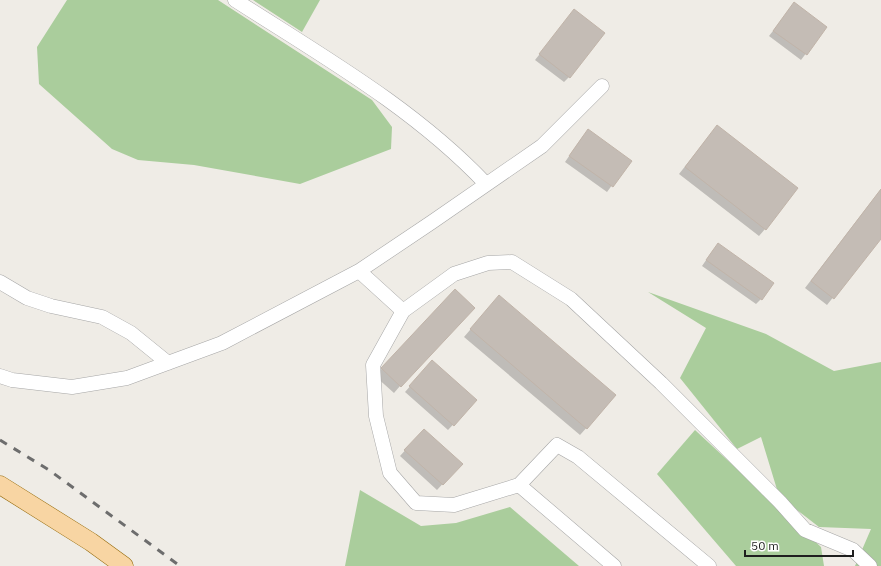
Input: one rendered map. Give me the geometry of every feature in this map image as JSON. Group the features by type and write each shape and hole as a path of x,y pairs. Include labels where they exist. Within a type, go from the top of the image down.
{"main road":[{"path":"0,485 91,542 124,566"}],"street":[{"path":"235,0 394,103 462,159 486,184"},
{"path":"0,376 12,380 72,386 127,378 222,343 359,271 542,146 602,86"},
{"path":"709,566 578,457 557,445 519,485 454,506 416,503 390,473 376,416 373,365 403,311 454,274 488,263 512,262 571,299 672,394 780,502 805,530 853,550 870,566"},
{"path":"359,271 403,311"},
{"path":"0,282 27,298 51,306 102,317 131,334 168,363"},
{"path":"519,485 614,566"}],"green space":[{"path":"67,0 218,0 372,100 392,127 391,149 300,184 194,165 138,160 112,149 39,84 37,47"},
{"path":"253,0 320,0 302,32"},
{"path":"648,292 766,334 834,371 881,362 881,566 855,566 871,529 819,527 779,496 761,437 737,449 680,378 706,328"},
{"path":"695,430 821,547 824,566 736,566 657,474"},
{"path":"360,490 421,526 456,523 510,507 579,566 345,566"}],"building":[{"path":"794,2 827,27 807,55 773,31"},
{"path":"574,9 605,33 570,78 539,54"},
{"path":"717,125 798,188 766,230 685,167"},
{"path":"588,129 632,161 613,187 569,156"},
{"path":"881,189 881,239 834,299 811,281"},
{"path":"718,243 774,283 762,300 706,260"},
{"path":"455,289 475,308 401,387 381,368"},
{"path":"499,295 616,395 587,429 470,329"},
{"path":"432,360 477,400 454,426 409,386"},
{"path":"424,429 463,464 443,485 404,450"}],"railway":[{"path":"0,440 49,470 180,566"}]}
